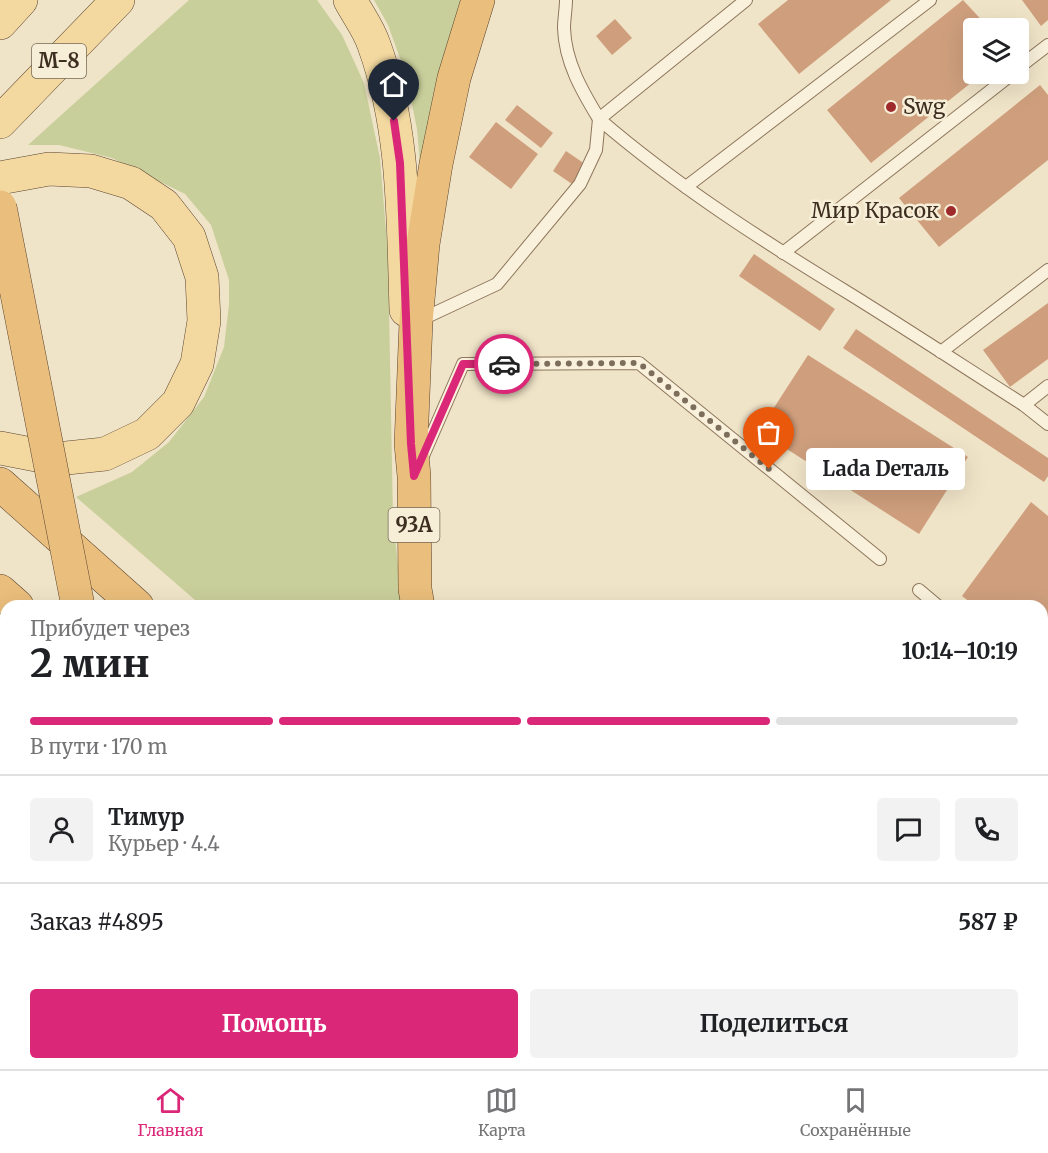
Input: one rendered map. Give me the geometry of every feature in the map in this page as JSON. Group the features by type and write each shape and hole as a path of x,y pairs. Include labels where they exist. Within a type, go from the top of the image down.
{"highway":[{"name":"93A","path":"417,600 411,444 411,315 436,164 454,78 478,0"},
{"path":"0,207 77,600"},
{"path":"0,484 130,600"}],"main road":[{"path":"0,23 21,0"},
{"name":"М-8","path":"0,122 118,0"},
{"path":"350,0 374,43 391,101 400,163 411,315"},
{"path":"0,179 49,169 91,171 131,183 164,205 189,237 202,278 204,321 197,364 178,403 147,434 105,454 57,459 0,448"}],"lane":[{"path":"566,0 564,27 570,59 585,95 599,119 686,187 783,253 941,352 1023,405 1048,424"},
{"path":"411,315 497,284 580,184 596,150 599,119 746,0"},
{"path":"686,187 930,0"},
{"path":"1029,60 1048,45"},
{"path":"783,253 999,84"},
{"path":"941,352 1048,270"},
{"path":"414,476 463,364 639,363 880,560"},
{"path":"1023,405 1048,386"},
{"path":"919,590 931,600"}],"green space":[{"path":"189,0 317,0 342,35 364,83 380,158 388,255 393,517 401,600 195,600 76,497 132,472 169,442 204,397 224,347 229,280 211,225 185,194 112,158 59,145 28,145"},
{"path":"374,0 472,0 420,165 417,129 406,75 388,25"}],"building":[{"path":"788,0 891,0 799,74 758,24"},
{"path":"963,0 980,18 963,18 963,84 970,84 871,163 827,110"},
{"path":"1022,0 1048,0 1048,20 1041,26"},
{"path":"615,19 632,38 612,55 596,36"},
{"path":"1040,85 1048,95 1048,160 939,247 899,198"},
{"path":"517,105 553,133 541,148 505,120"},
{"path":"496,122 538,154 511,189 469,157"},
{"path":"566,151 585,164 572,184 553,171"},
{"path":"754,254 835,309 820,331 739,276"},
{"path":"1048,303 1048,359 1010,387 983,350"},
{"path":"856,329 1048,458 1048,476 1044,482 843,348"},
{"path":"808,355 968,457 919,534 759,431"},
{"path":"1031,502 1048,516 1048,600 967,600 962,596"}],"way so far":[{"path":"504,364 639,363 769,469"}],"place":[{"name":"Swg","path":"891,107"},
{"name":"Мир Красок","path":"951,211"},
{"name":"Lada Dеталь","path":"769,469"}],"route":[{"path":"394,121 400,163 414,476 463,364 504,364"}]}
